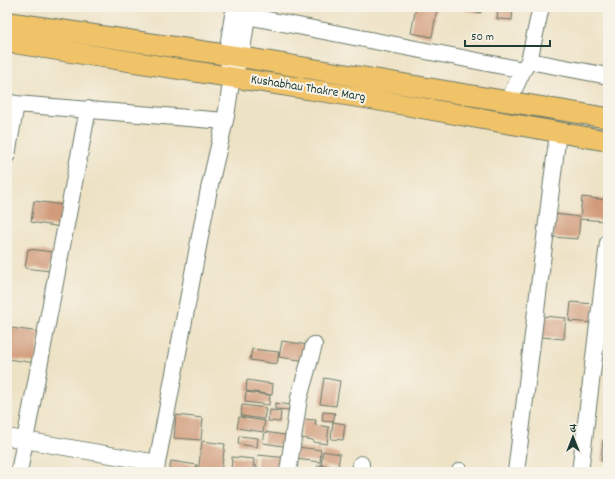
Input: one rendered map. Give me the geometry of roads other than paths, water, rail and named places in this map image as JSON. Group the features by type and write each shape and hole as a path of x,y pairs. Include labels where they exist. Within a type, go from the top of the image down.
{"main road":[{"name":"Kushabhau Thakre Marg","path":"7,22 234,55 608,118"},
{"name":"Kushabhau Thakre Marg","path":"7,42 371,99 608,141"}],"street":[{"path":"508,102 526,66 541,7"},
{"path":"7,437 156,468 209,189 225,121 234,55 233,15 243,10 526,66 608,76"},
{"path":"7,155 12,103 225,121"},
{"path":"19,472 88,109"},
{"path":"516,472 558,133"},
{"path":"580,472 608,243"},
{"path":"288,472 299,398 314,345"}]}
